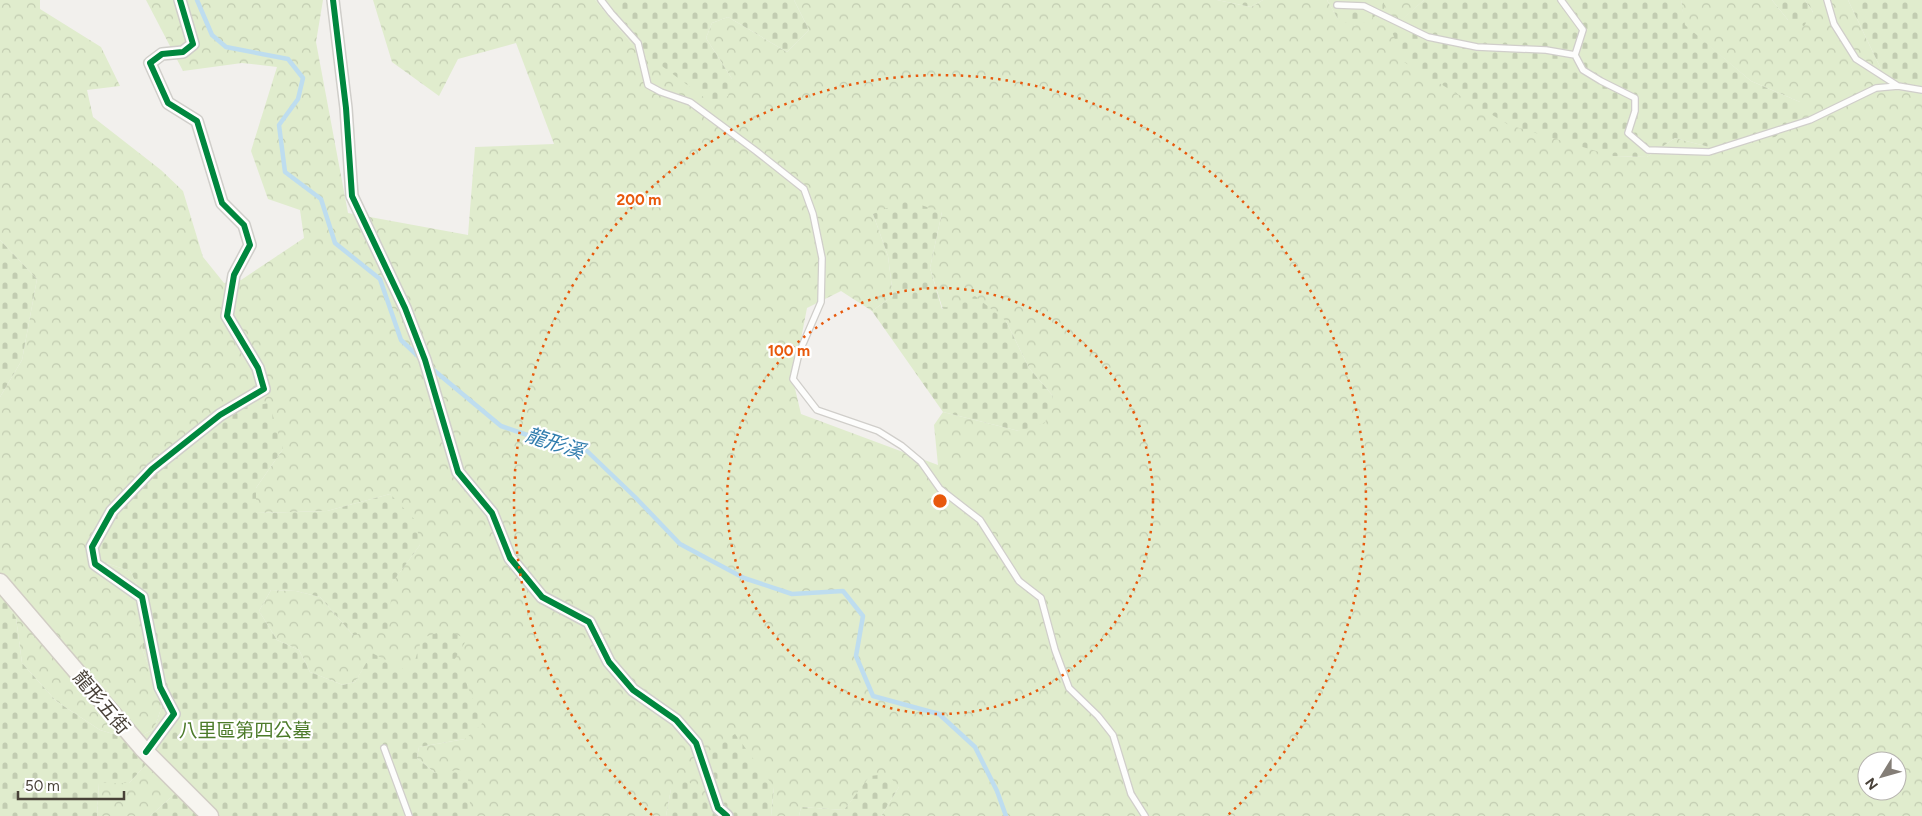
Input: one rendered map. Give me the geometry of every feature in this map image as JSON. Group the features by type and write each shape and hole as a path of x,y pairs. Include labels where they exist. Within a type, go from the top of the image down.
{"street":[{"path":"146,752 174,714 160,687 142,598 95,564 92,548 112,511 152,469 220,415 264,389 258,368 227,316 234,274 250,245 244,225 222,203 197,121 168,103 150,63 162,54 183,52 193,44 180,0"},
{"path":"333,0 346,108 352,196 405,308 425,360 458,472 492,513 510,558 542,597 589,622 609,662 633,690 676,720 696,743 718,808 728,816"},
{"name":"龍形五街","path":"0,582 146,752 210,816"}],"lane":[{"path":"601,0 610,14 638,43 648,85 661,92 690,102 804,189 813,214 822,258 821,302 799,353 793,379 817,410 878,431 902,446 921,462 940,489 980,520 1019,581 1041,598 1055,650 1069,688 1098,716 1112,735 1131,794 1146,816"},
{"path":"1561,0 1583,30 1575,55 1583,70 1600,81 1635,98 1635,111 1628,133 1648,150 1709,152 1810,120 1876,88 1898,86 1922,90"},
{"path":"1827,0 1834,24 1856,59 1898,86"},
{"path":"1337,5 1364,6 1428,37 1477,47 1546,50 1575,55"},
{"path":"384,748 409,816"}],"green space":[{"path":"0,0 40,0 40,9 101,47 120,86 87,90 93,117 161,170 183,191 203,257 224,283 241,280 304,238 300,210 268,199 251,151 277,67 242,63 183,71 146,0 323,0 316,42 348,213 468,235 475,147 554,144 516,43 458,59 439,96 392,62 373,0 595,0 631,43 732,79 706,38 712,23 728,17 787,52 809,30 794,0 1217,0 1251,7 1263,0 1327,0 1338,19 1384,9 1384,0 1424,0 1392,29 1613,156 1647,157 1675,138 1709,147 1800,102 1751,81 1684,25 1681,0 1772,0 1788,20 1813,12 1805,0 1848,0 1891,90 1922,91 1922,816 881,816 899,787 870,777 844,810 801,807 799,816 771,816 774,787 721,806 715,812 671,789 666,816 471,816 435,773 417,758 419,747 465,739 449,667 466,639 411,674 372,654 355,682 343,685 310,672 299,650 277,640 259,611 271,590 296,591 320,597 353,635 420,545 390,494 327,511 256,513 256,488 283,449 97,560 130,571 142,594 142,648 162,706 154,729 133,740 100,730 56,701 22,663 16,618 0,592 0,397 22,360 37,279 0,240","holes":["942,212 930,268 943,310 1006,321 1029,368 1053,396 1019,431 943,412 934,425 938,465 801,414 793,380 807,308 841,291 872,311 893,296 888,256 873,214"]},
{"path":"595,0 794,0 809,30 787,52 728,17 712,23 706,38 732,79 728,96 713,104 631,43"},
{"path":"1217,0 1263,0 1251,7"},
{"path":"1327,0 1384,0 1384,9 1370,20 1354,26 1338,19"},
{"path":"1424,0 1681,0 1685,25 1751,81 1800,102 1800,119 1775,137 1709,147 1675,138 1647,157 1613,156 1509,125 1404,62 1391,29"},
{"path":"1772,0 1805,0 1813,12 1804,26 1788,20"},
{"path":"1848,0 1922,0 1922,91 1891,90"},
{"path":"906,200 942,212 930,268 942,309 975,296 1006,321 1029,368 1053,396 1045,423 1019,431 943,412 872,311 893,296 888,256 873,214"},
{"path":"0,240 37,279 22,360 0,397"},
{"name":"八里區第四公墓","path":"269,403 283,449 256,488 256,513 327,511 390,494 416,521 420,545 392,583 389,629 353,635 320,597 296,591 271,590 259,611 277,640 299,650 310,672 343,685 355,682 372,653 411,673 422,638 446,630 467,639 450,667 461,669 482,724 465,739 419,747 417,758 435,773 460,770 468,779 471,816 150,816 176,793 148,762 129,783 99,783 97,816 0,816 0,592 16,618 22,663 56,701 100,730 133,740 154,729 162,706 142,648 142,594 130,571 97,560 95,537 125,497 232,410"},
{"path":"735,734 774,787 771,816 666,816 671,789 686,778 714,812 720,806 708,752"},
{"path":"148,762 176,793 150,816 97,816 99,783 129,783"},
{"path":"887,774 899,787 881,816 799,816 801,807 844,810 870,776"}],"waterway":[{"name":"龍形溪","path":"197,0 212,35 226,47 288,59 303,78 298,99 279,125 285,172 321,199 335,243 380,279 401,340 421,359"},
{"name":"龍形溪","path":"430,367 501,426 548,442 587,451 680,544 744,578 792,594 843,591 863,616 856,656 873,696 939,714 975,747 997,791 1006,816"}],"cycle path":[{"path":"146,752 174,714 160,687 142,597 95,564 92,547 112,511 152,469 220,415 264,389 258,368 227,316 234,275 250,245 244,225 222,203 197,121 168,103 150,63 162,54 183,52 193,44 180,0"},
{"path":"333,0 346,108 352,196 405,308 425,360 458,472 492,513 510,558 542,597 589,622 609,662 633,690 676,720 696,743 718,808 727,816"}]}
